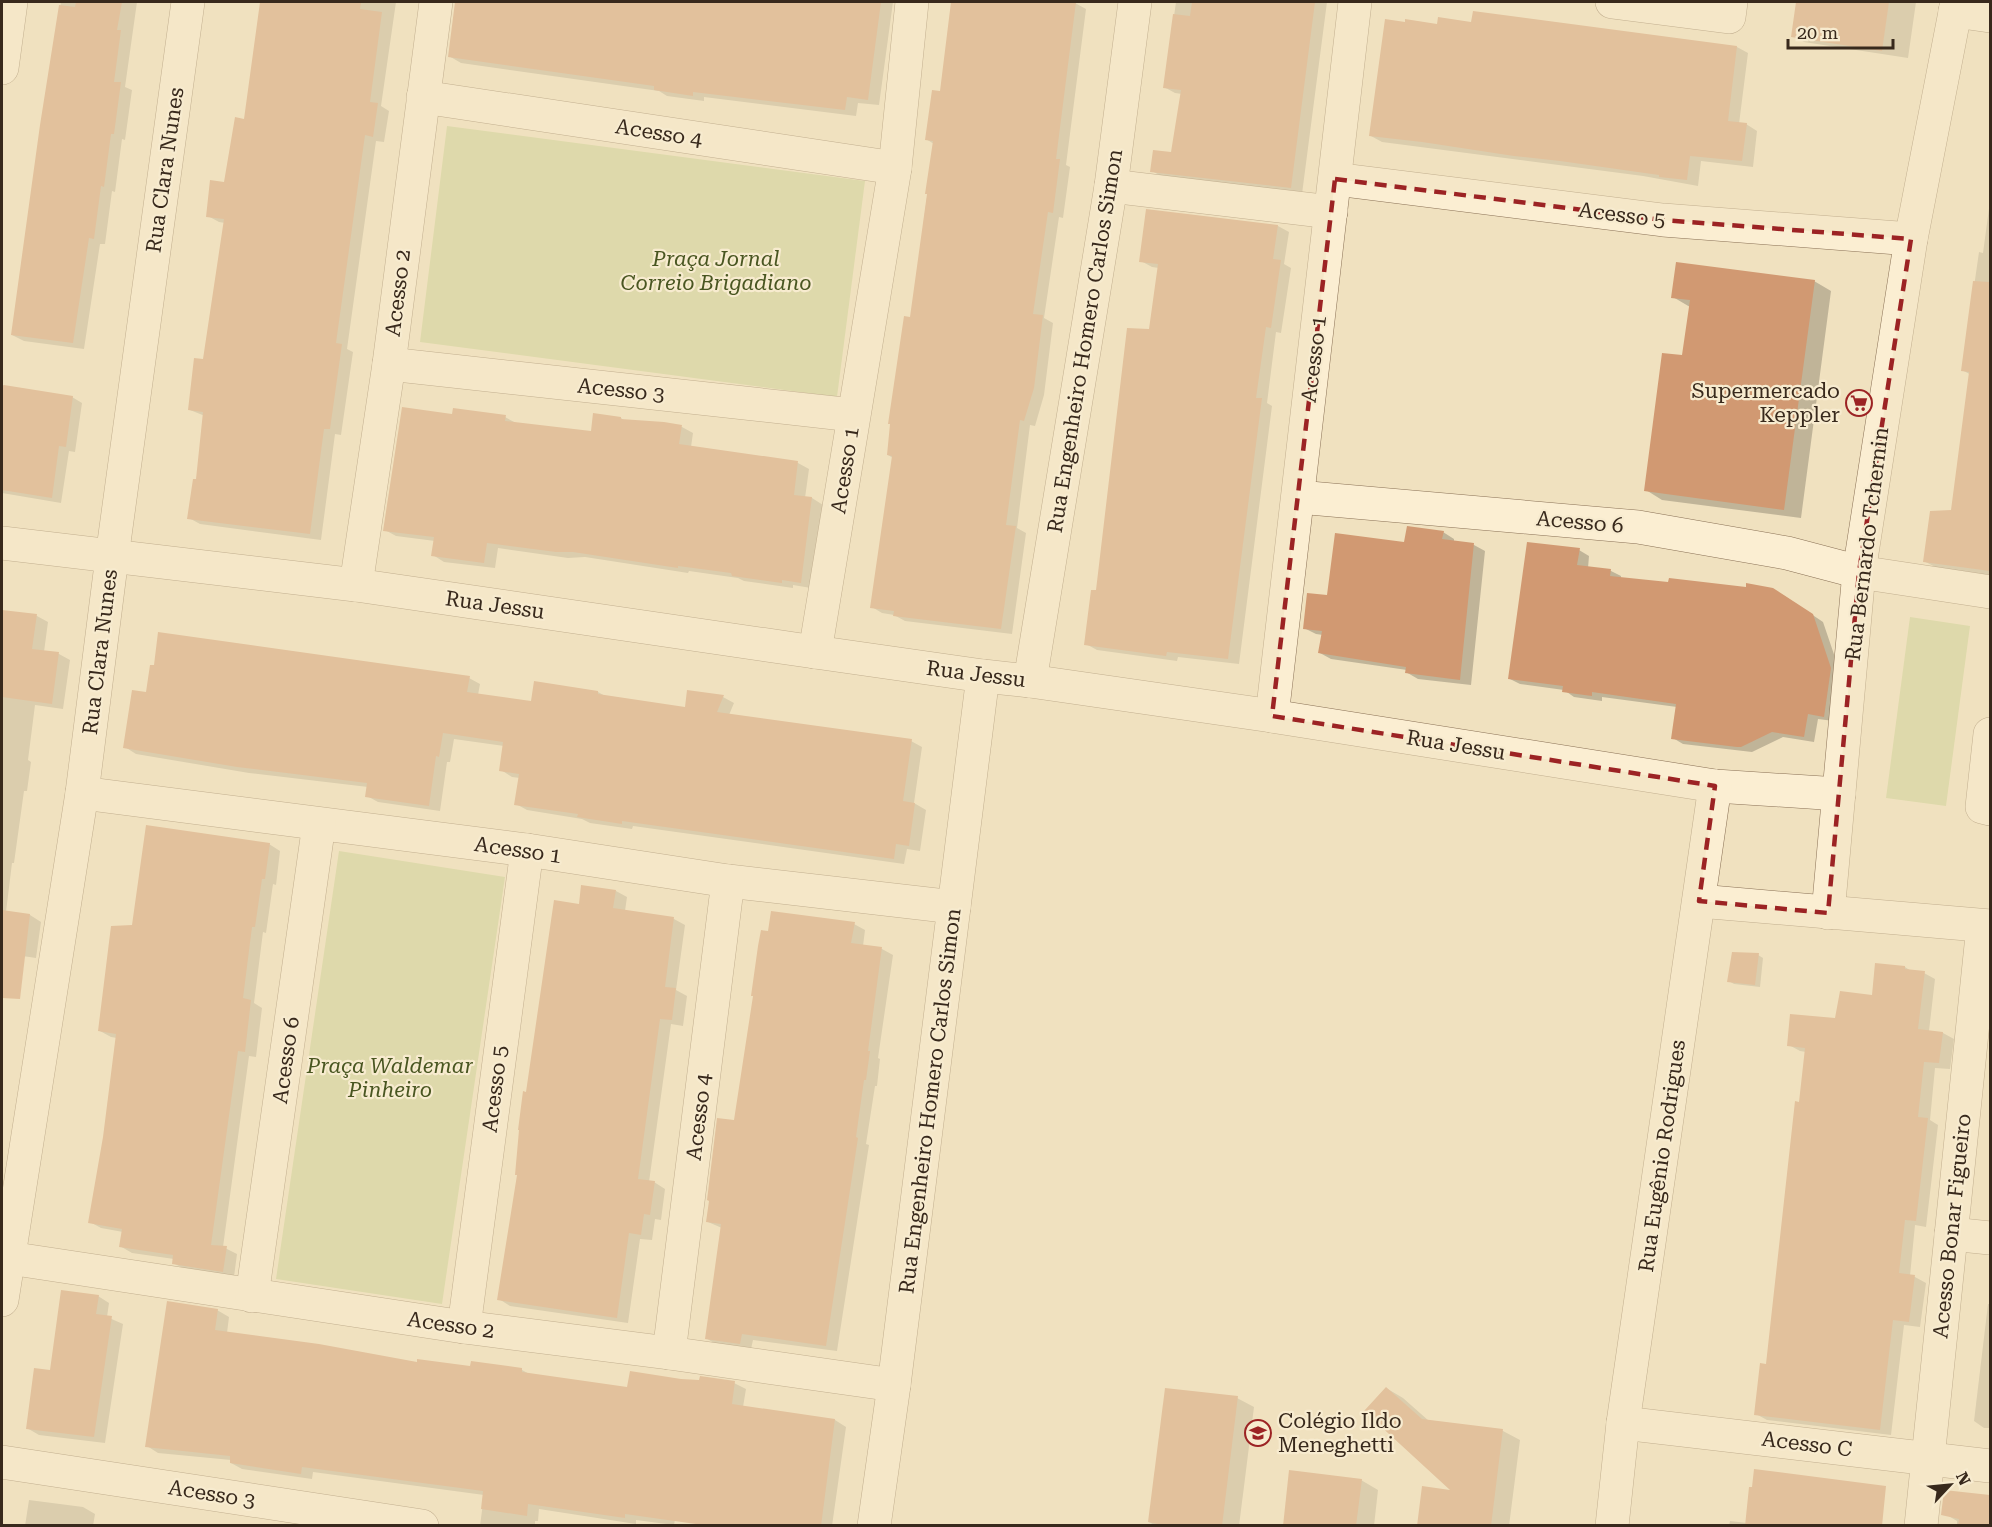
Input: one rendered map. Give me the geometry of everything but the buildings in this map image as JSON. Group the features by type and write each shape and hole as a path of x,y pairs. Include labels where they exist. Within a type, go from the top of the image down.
{"street":[{"path":"2,68 12,2"},
{"name":"Rua Clara Nunes","path":"2,1300 82,793 188,2"},
{"name":"Acesso 2","path":"356,585 389,364 436,2"},
{"name":"Acesso 1","path":"815,652 895,168 912,2"},
{"name":"Rua Engenheiro Homero Carlos Simon","path":"1030,681 1111,186 1135,2"},
{"name":"Acesso 1","path":"1272,716 1355,2"},
{"path":"1611,2 1730,9"},
{"path":"1956,6 1990,16"},
{"name":"Rua Bernardo Tchernin","path":"1828,913 1859,572 1911,239 1956,6"},
{"name":"Acesso 4","path":"423,97 895,168"},
{"name":"Acesso 5","path":"1335,179 1663,220 1911,239"},
{"path":"1111,186 1331,212"},
{"name":"Acesso 3","path":"389,364 854,415"},
{"name":"Acesso 6","path":"1298,497 1638,527 1787,553 1859,572"},
{"name":"Rua Jessu","path":"2,543 356,585 1272,716 1715,786 1839,794"},
{"path":"1859,572 1990,592"},
{"name":"Rua Engenheiro Homero Carlos Simon","path":"874,1526 894,1385 983,676"},
{"path":"1990,734 1982,807 1990,809"},
{"name":"Rua Eugênio Rodrigues","path":"1612,1526 1623,1423 1715,786"},
{"name":"Acesso 1","path":"82,793 527,850 728,881 954,907"},
{"name":"Acesso 6","path":"252,1296 319,824"},
{"name":"Acesso 5","path":"464,1327 527,850"},
{"name":"Acesso 4","path":"669,1353 728,881"},
{"path":"1699,901 1987,926"},
{"name":"Acesso Bonar Figueiro","path":"1921,1526 1951,1234 1987,926"},
{"path":"1951,1234 1990,1238"},
{"name":"Acesso 2","path":"9,1258 464,1327 894,1385"},
{"name":"Acesso C","path":"1623,1423 1990,1466"},
{"name":"Acesso 3","path":"2,1462 422,1526"}],"highlighted area":[{"path":"1335,179 1663,220 1911,239 1859,572 1828,913 1699,901 1715,786 1272,716"}],"green space":[{"name":"Praça Jornal Correio Brigadiano","path":"447,126 865,181 837,397 420,342"},
{"path":"1910,617 1970,626 1946,806 1886,798"},
{"name":"Praça Waldemar Pinheiro","path":"339,851 505,877 442,1304 276,1279"}],"place":[{"name":"Supermercado Keppler","path":"1859,403"},
{"name":"Colégio Ildo Meneghetti","path":"1258,1433"}]}
